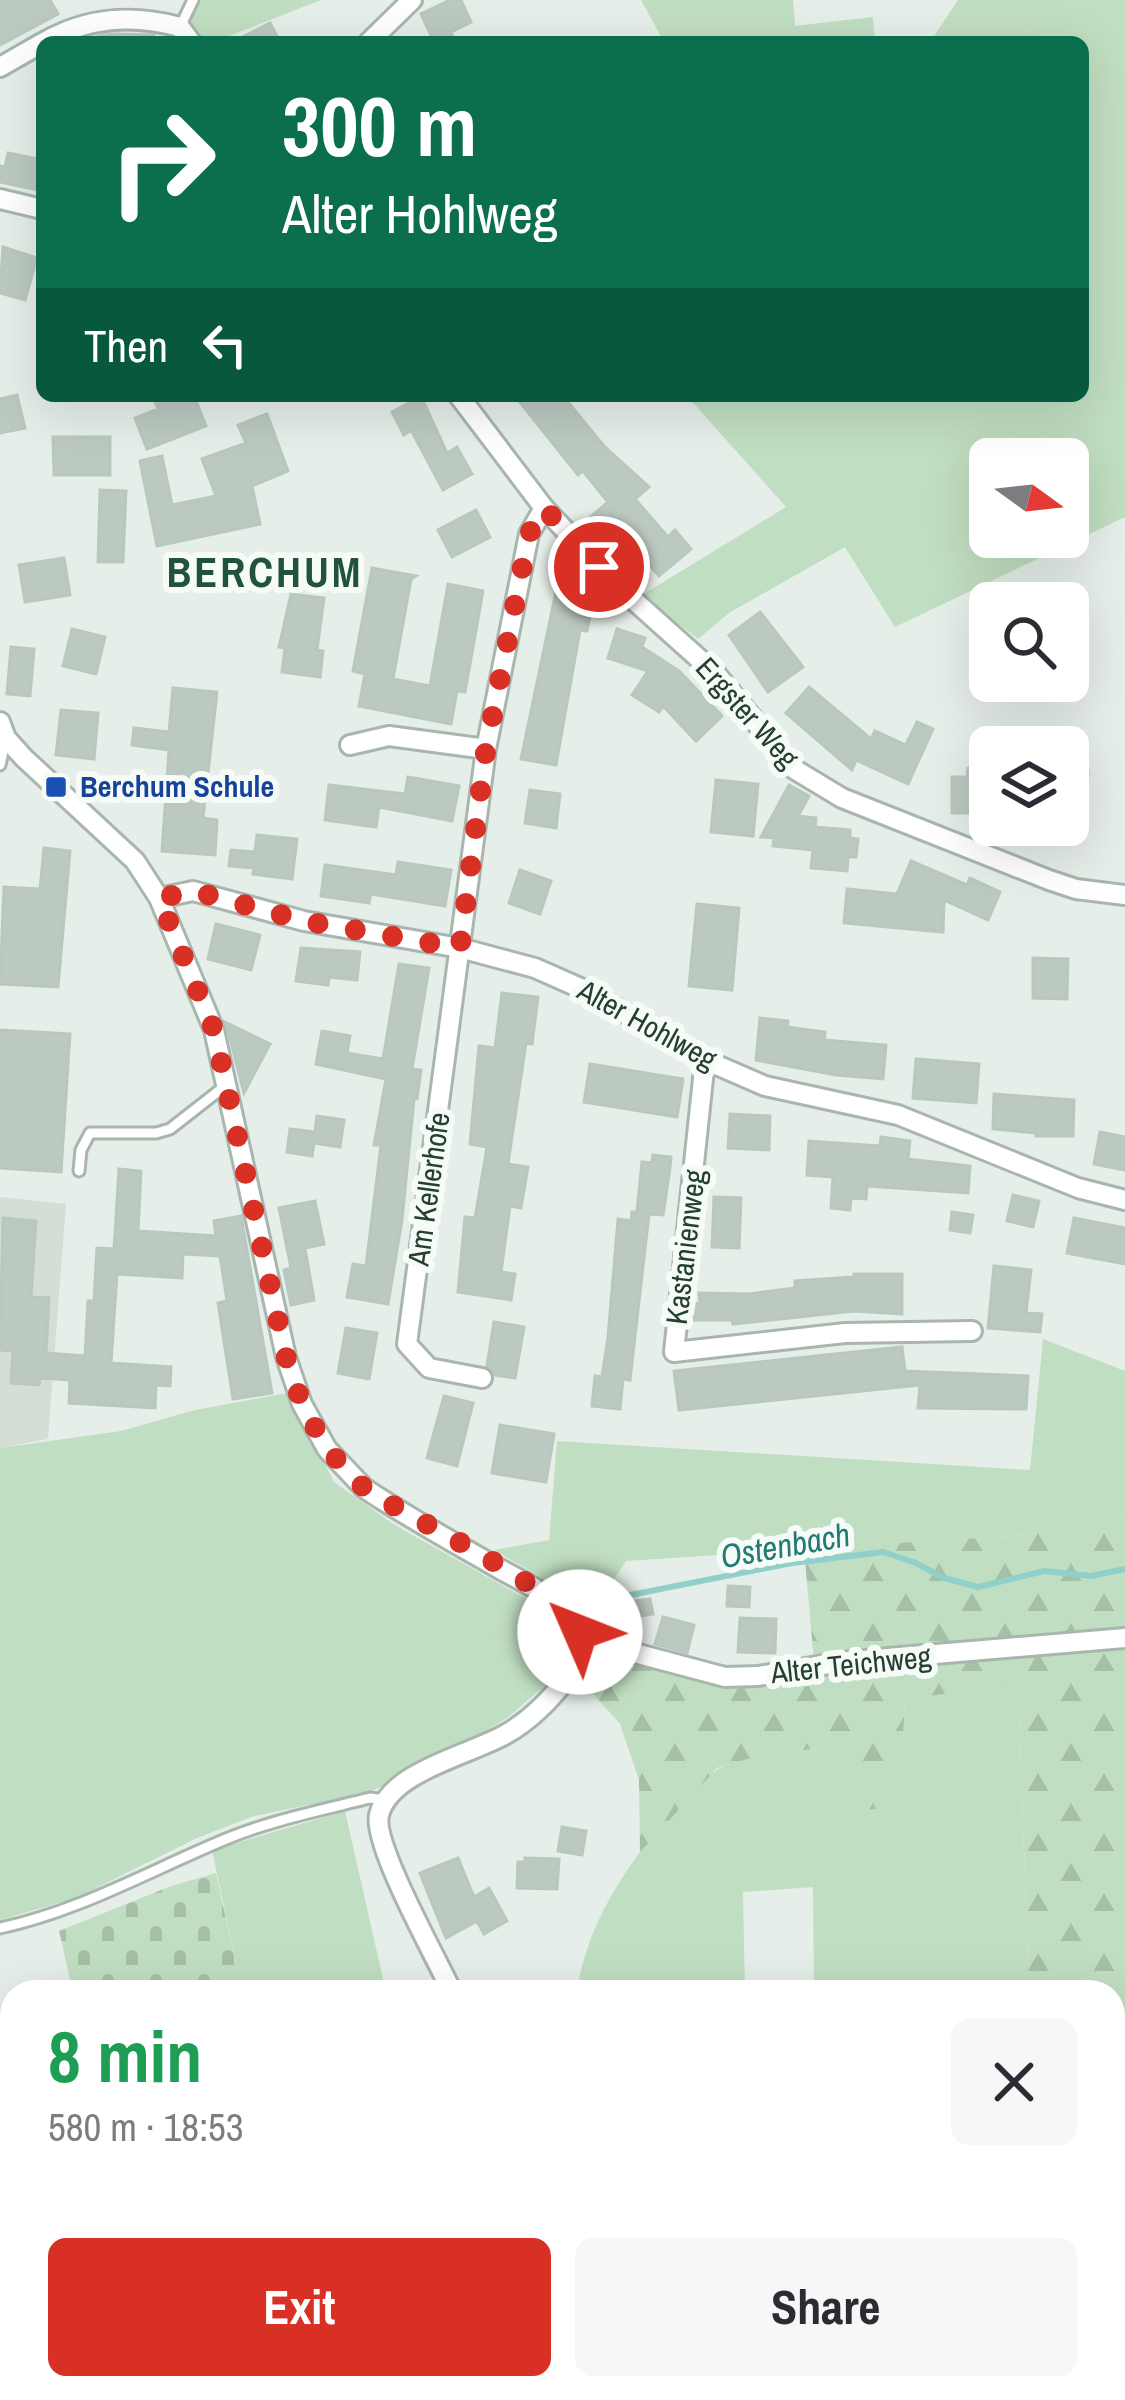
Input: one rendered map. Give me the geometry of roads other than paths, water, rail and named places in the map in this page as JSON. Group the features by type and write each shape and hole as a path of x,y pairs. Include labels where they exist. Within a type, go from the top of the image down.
{"street":[{"path":"375,36 412,0"},
{"path":"58,36 91,21 133,20 186,34"},
{"path":"0,67 36,47"},
{"path":"0,200 36,208"},
{"name":"Ergster Weg","path":"464,402 544,508 619,587 716,674 781,756 816,784 1049,880 1076,889 1125,895"},
{"path":"460,948 486,749 529,534 544,508"},
{"path":"2,734 144,871 202,992 286,1357 313,1427 364,1488 547,1596 574,1618 582,1639 579,1656 562,1684 511,1731 419,1773 384,1800 378,1823 383,1848 446,1980"},
{"path":"350,745 389,736 486,749"},
{"name":"Alter Hohlweg","path":"159,898 194,891 304,921 460,948 563,979 705,1060 765,1086 898,1115 1064,1183 1125,1200"},
{"name":"Am Kellerhofe","path":"460,948 407,1344 429,1368 482,1378"},
{"name":"Kastanienweg","path":"705,1060 674,1352 845,1333 972,1331"},
{"name":"Alter Teichweg","path":"582,1639 725,1677 841,1662 1125,1638"}],"lane":[{"path":"186,34 193,0"},
{"path":"0,764 2,734"},
{"path":"79,1171 81,1150 90,1132 170,1130 227,1085"},
{"path":"0,1928 49,1918 230,1837 370,1798 384,1800"}],"waterway":[{"name":"Ostenbach","path":"590,1603 792,1563 883,1552 978,1587 1044,1571 1091,1576 1125,1569"},
{"name":"Ostenbach","path":"545,1634 565,1619"}],"place":[{"name":"Berchum Schule","path":"56,787"}],"district":[{"name":"BERCHUM","path":"265,572"}]}
